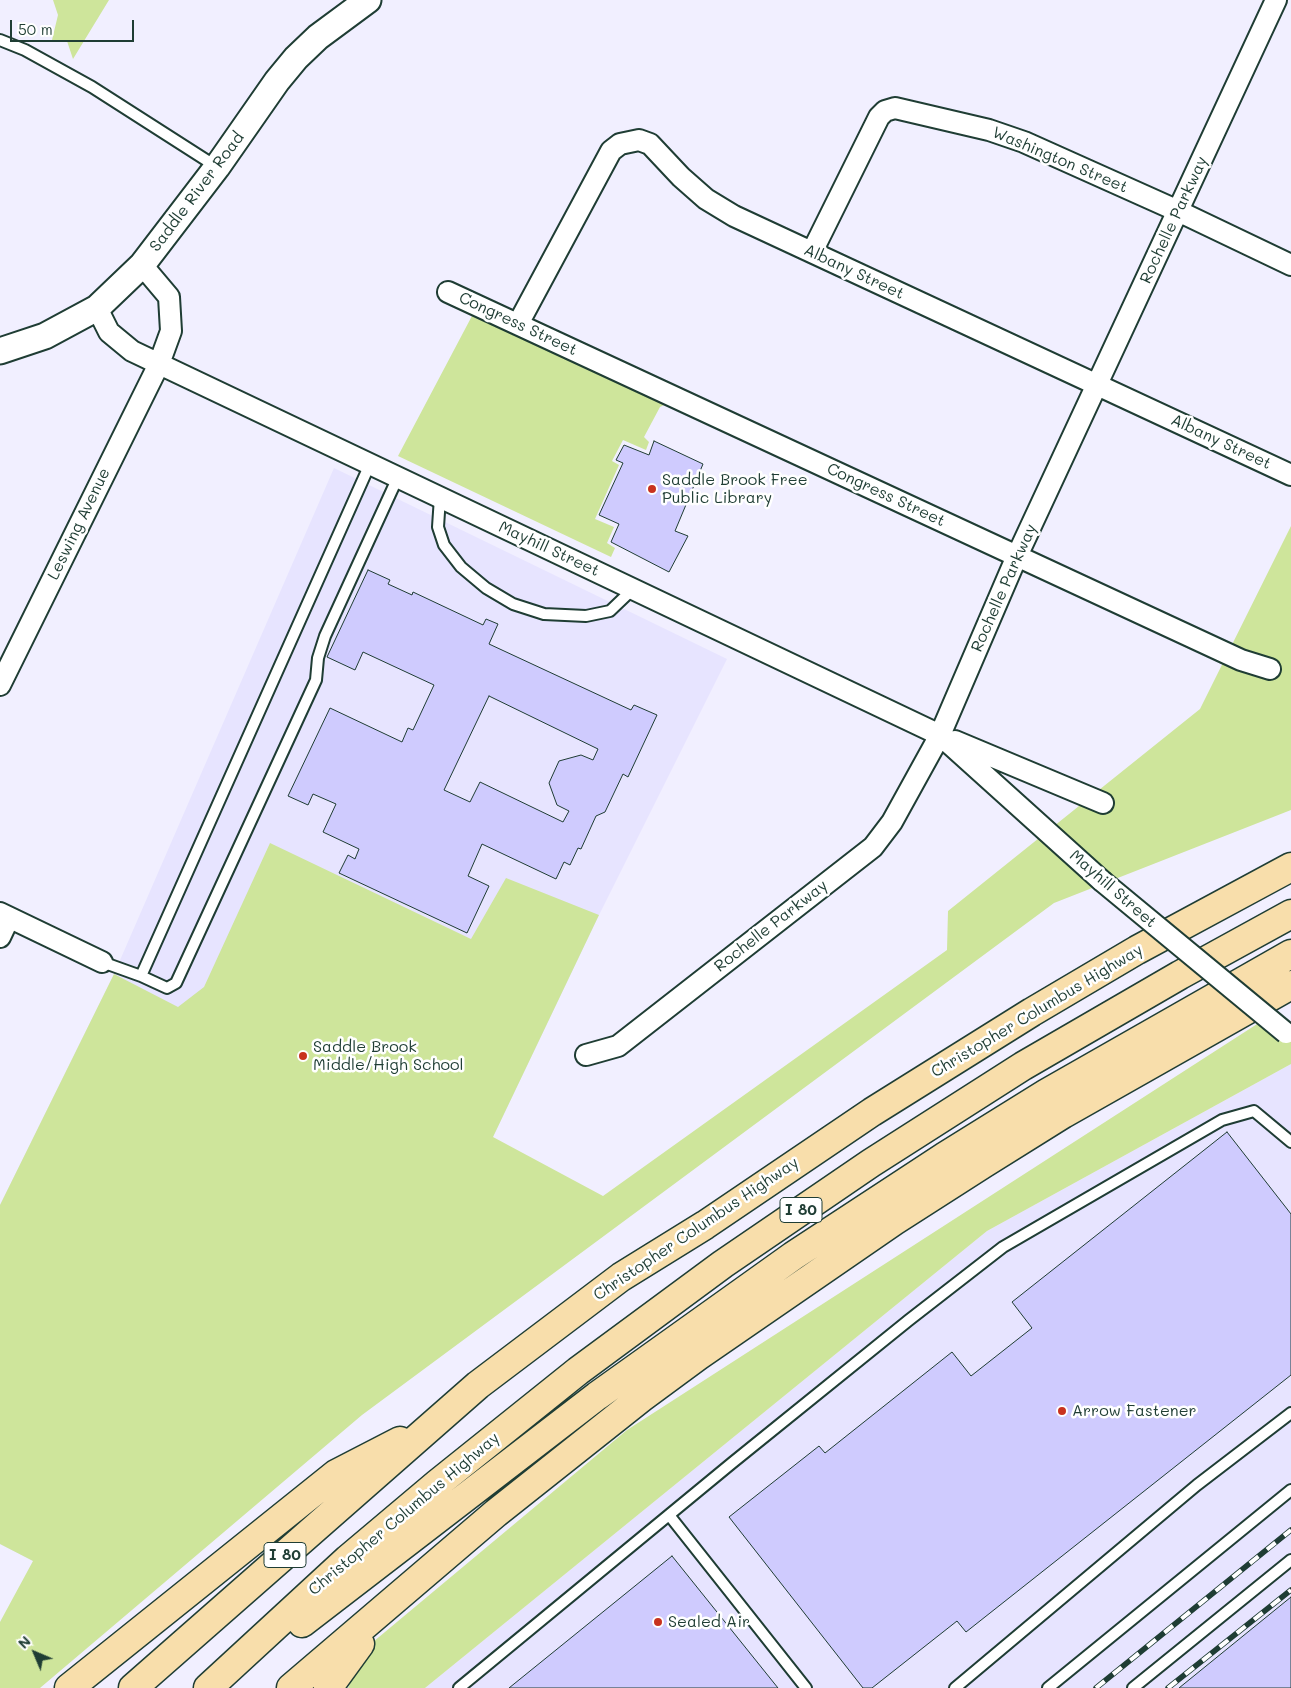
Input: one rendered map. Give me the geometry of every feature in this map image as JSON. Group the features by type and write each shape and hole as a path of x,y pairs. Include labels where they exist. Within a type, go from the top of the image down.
{"highway":[{"name":"Christopher Columbus Highway","path":"132,1688 478,1385 621,1277 704,1225 872,1112 1076,985 1291,866"},
{"name":"Christopher Columbus Highway","path":"208,1688 348,1559 460,1465 617,1341 723,1264 871,1163 1023,1066 1180,975 1291,914"},
{"name":"Christopher Columbus Highway","path":"217,1688 597,1396 793,1256 919,1173 1047,1093 1291,954"},
{"path":"291,1688 496,1513 641,1398 815,1275 894,1221 1063,1114 1222,1022 1291,985"},
{"path":"70,1688 336,1474 436,1422"},
{"path":"328,1688 346,1660 406,1590"}],"street":[{"name":"Saddle River Road","path":"0,351 45,336 96,308 142,265 217,167 276,82 296,58 318,37 368,0"},
{"name":"Rochelle Parkway","path":"586,1055 618,1046 873,847 892,822 940,735 1017,556 1276,0"},
{"name":"Washington Street","path":"812,252 879,117 885,111 896,108 989,130 1024,142 1178,211 1291,265"},
{"name":"Albany Street","path":"518,324 611,151 620,144 639,140 650,144 681,177 706,199 734,216 1291,475"},
{"path":"142,265 169,297 171,331 159,364"},
{"name":"Congress Street","path":"448,292 1241,660 1270,669"},
{"name":"Mayhill Street","path":"96,308 109,332 132,351 940,735 1103,803"},
{"name":"Leswing Avenue","path":"0,685 159,364"},
{"name":"Mayhill Street","path":"940,735 1102,881 1289,1035"},
{"path":"0,937 4,916 102,962"}],"lane":[{"path":"0,40 25,50 92,87 217,167"},
{"path":"140,976 370,464"},
{"path":"102,962 167,988 176,983 316,680 318,658 325,636 398,477"},
{"path":"440,497 438,527 444,545 461,567 486,588 514,604 544,614 586,616 610,611 633,589"},
{"path":"459,1688 908,1320 1003,1247 1222,1120 1254,1111 1291,1142"},
{"path":"955,1688 1197,1485 1291,1413"},
{"path":"1048,1688 1291,1490"},
{"path":"669,1515 806,1688"},
{"path":"1133,1688 1291,1560"}],"shaded area":[{"name":"Saddle Brook Middle/High School","path":"334,468 727,659 599,915 493,1137 33,1561 0,1544 0,1205 114,974"},
{"path":"1291,1064 1291,1688 425,1688 987,1231"}],"green space":[{"path":"53,0 109,0 73,59 67,41 52,40 58,15"},
{"path":"473,314 666,404 660,407 644,437 649,442 646,450 623,440 612,461 619,465 595,519 614,527 607,543 615,548 611,557 398,456"},
{"path":"1291,526 1291,810 1054,903 362,1415 40,1688 0,1688 0,1622 33,1561 0,1544 0,1205 114,974 178,1007 204,987 270,843 471,939 506,878 599,915 493,1137 603,1196 947,950 948,911 1200,709"},
{"path":"1268,1017 1291,1035 1291,1064 987,1231 425,1688 348,1688 367,1647 627,1430"}],"building":[{"name":"Saddle Brook Free Public Library","path":"654,441 703,464 675,531 688,536 669,572 611,542 619,524 599,515 623,463 616,460 624,445 649,455"},
{"path":"368,570 390,580 388,584 412,595 413,592 483,625 486,619 498,624 489,644 631,710 634,705 657,715 628,777 623,774 605,812 596,816 581,849 578,848 570,865 564,862 556,879 482,844 468,876 489,886 467,933 339,873 348,855 355,859 359,849 323,832 336,804 313,794 308,805 288,796 330,708 402,742 408,728 413,730 434,685 363,652 355,670 327,657","holes":["489,696 598,749 593,760 581,755 559,761 549,783 557,805 569,811 563,822 480,782 470,802 444,790"]},
{"name":"Arrow Fastener","path":"1227,1132 1291,1214 1291,1375 966,1632 957,1621 872,1688 863,1688 729,1517 819,1446 825,1453 952,1352 971,1376 1032,1328 1012,1302"},
{"name":"Sealed Air","path":"672,1556 778,1688 509,1688"},
{"path":"1291,1597 1291,1688 1179,1688"}],"railway":[{"path":"1096,1688 1291,1530"},
{"path":"1168,1688 1291,1590"}],"place":[{"name":"Saddle Brook Free Public Library","path":"652,489"},
{"name":"Saddle Brook Middle/High School","path":"303,1056"},
{"name":"Arrow Fastener","path":"1062,1411"},
{"name":"Sealed Air","path":"658,1622"}]}
